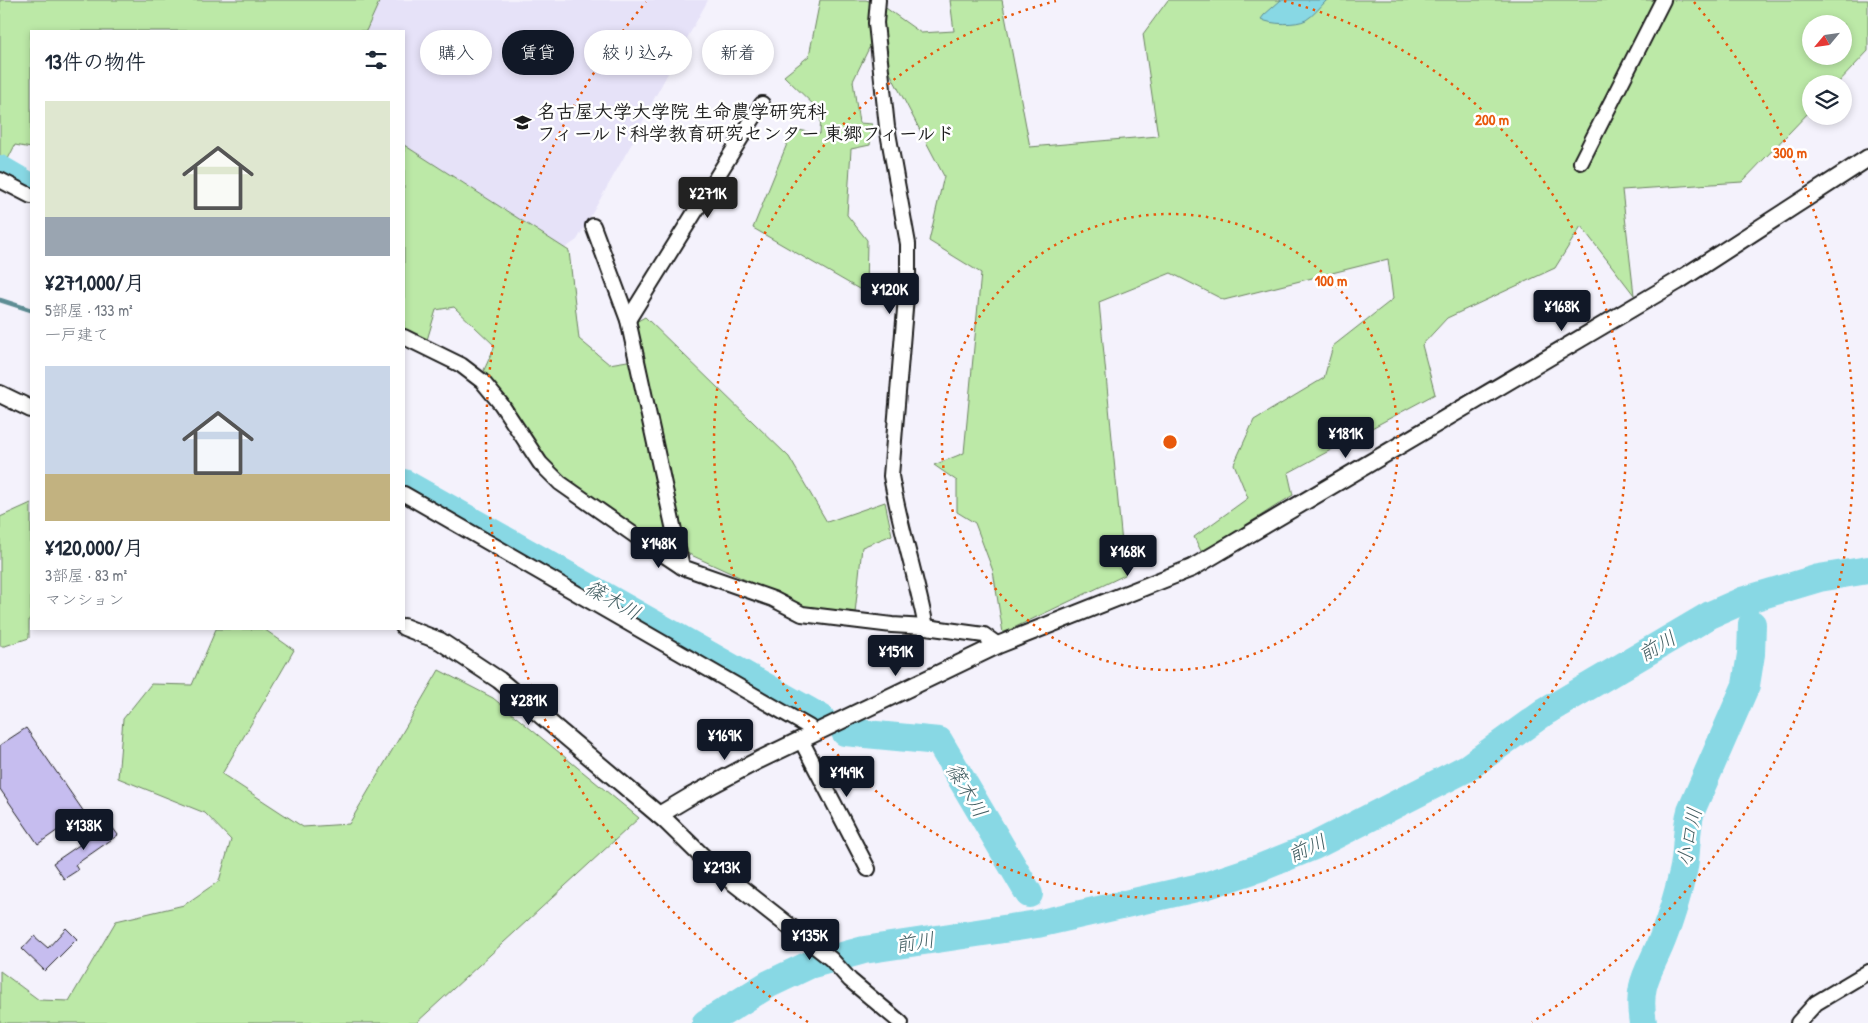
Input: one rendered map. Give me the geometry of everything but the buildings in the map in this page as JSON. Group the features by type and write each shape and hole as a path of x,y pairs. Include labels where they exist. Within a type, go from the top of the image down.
{"street":[{"path":"878,0 876,23 887,127 908,244 908,273 891,476 896,503 917,581 926,627"},
{"path":"1581,162 1663,0"},
{"path":"628,320 762,104"},
{"path":"659,816 691,796 809,736 998,645 1192,568 1678,280 1868,158"},
{"path":"0,180 30,195"},
{"path":"593,226 628,320 682,566"},
{"path":"405,337 462,365 482,381 501,404 540,463 560,483 624,529 682,566 773,599 802,614 984,635 998,645"},
{"path":"0,394 30,409"},
{"path":"405,495 809,727 809,736 868,869"},
{"path":"405,627 440,641 499,680 659,816 710,864 831,959 850,980 901,1023"},
{"path":"1798,1023 1816,1003 1868,972"}],"shaded area":[{"name":"名古屋大学大学院 生命農学研究科 フィールド科学教育研究センター 東郷フィールド","path":"297,0 708,0 692,30 584,30 584,75 667,75 636,136 577,240 543,263 405,215 405,30 317,30"}],"green space":[{"path":"0,0 380,0 366,30 30,30 30,148 15,145 5,165 0,163"},
{"path":"820,0 866,0 883,6 921,33 954,31 950,0 1002,0 1030,147 1158,136 1143,34 1168,0 1868,0 1868,51 1845,75 1802,75 1802,119 1742,182 1622,190 1634,295 1581,226 1555,268 1447,318 1422,345 1435,394 1288,473 1293,495 1202,553 1194,537 1248,498 1234,464 1254,420 1324,378 1333,346 1393,299 1388,259 1224,300 1171,273 1099,302 1125,575 1003,633 993,571 975,523 957,512 957,481 934,465 964,453 981,273 929,241 944,176 890,73 881,46 869,48 853,81 859,123 872,124 870,145 851,149 847,215 867,240 866,293 753,228 793,129 820,134 821,112 784,76 809,56"},
{"path":"405,146 569,251 579,339 609,364 640,359 632,324 645,317 789,457 827,522 885,502 892,535 862,547 855,613 805,607 645,534 555,470 484,370 495,346 454,307 436,310 427,340 405,329"},
{"path":"30,503 29,638 5,646 0,646 0,517"},
{"path":"216,630 265,630 294,650 222,774 303,827 349,824 439,670 493,698 639,818 416,1023 0,1023 0,971 39,1000 69,1001 116,921 184,905 219,881 231,840 205,813 118,778 123,719 151,684 192,685"}],"water":[{"path":"1281,0 1327,0 1312,16 1302,22 1277,23 1261,19"}],"waterway":[{"name":"篠木川","path":"0,169 30,186"},
{"path":"0,300 30,310"},
{"name":"篠木川","path":"405,484 821,718"},
{"name":"前川","path":"706,1023 769,984 809,965 864,950 1037,924 1205,886 1262,867 1314,846 1467,768 1545,712 1710,615 1742,601 1819,578 1868,570"},
{"name":"小口川","path":"1643,1023 1641,1008 1643,986 1667,927 1677,896 1685,864 1691,811 1746,685 1751,654 1752,624"},
{"name":"篠木川","path":"845,732 939,741 1029,894"}],"place":[{"name":"名古屋大学大学院 生命農学研究科 フィールド科学教育研究センター 東郷フィールド","path":"523,122"}]}
